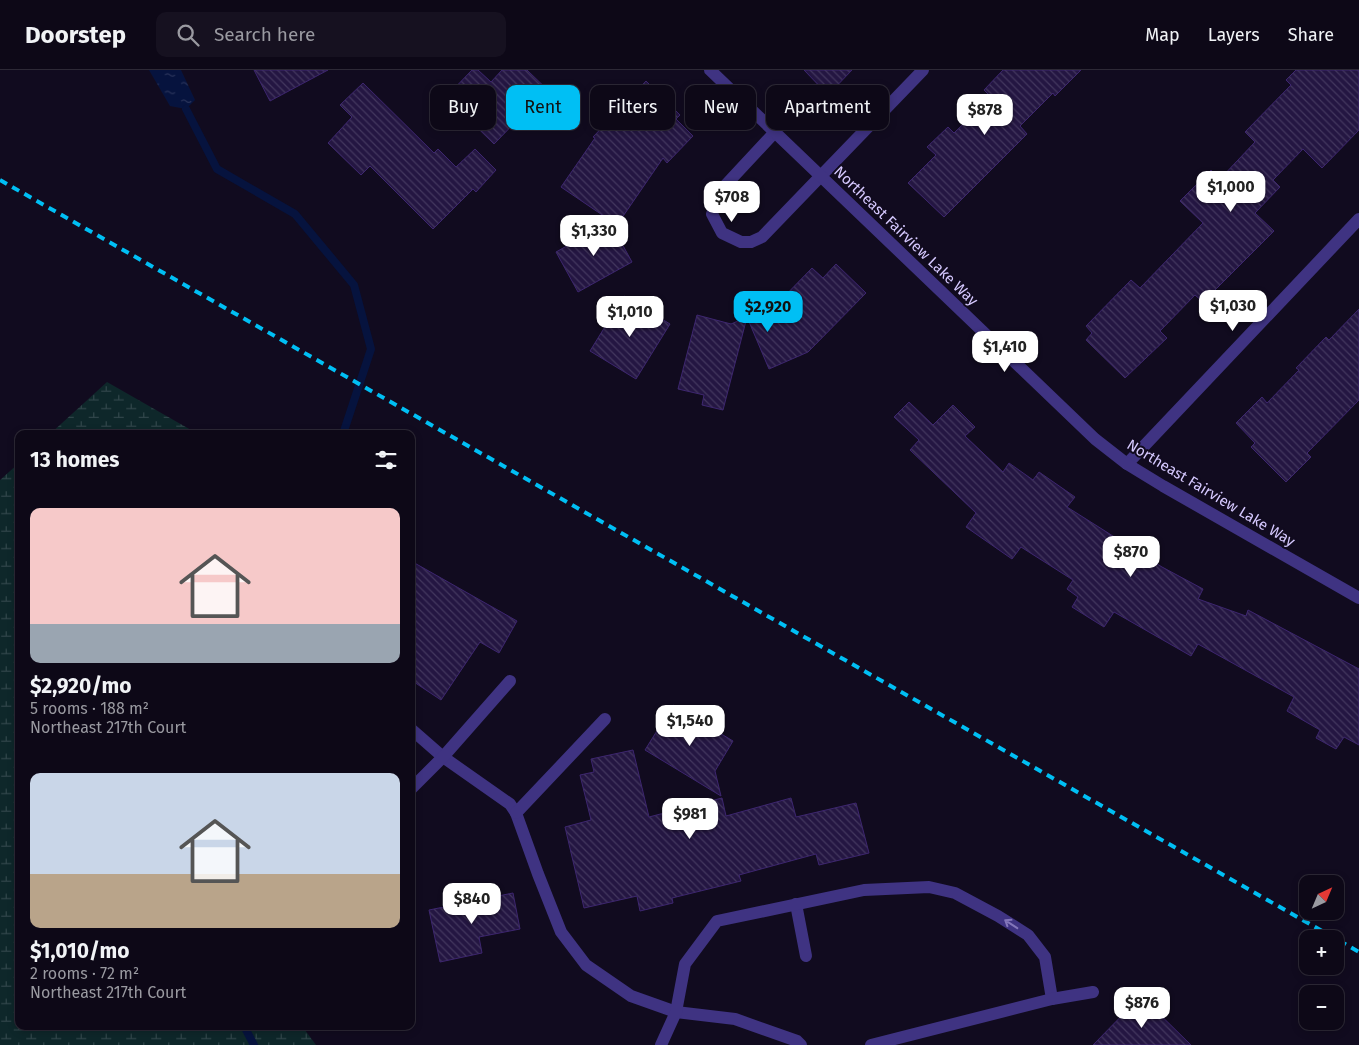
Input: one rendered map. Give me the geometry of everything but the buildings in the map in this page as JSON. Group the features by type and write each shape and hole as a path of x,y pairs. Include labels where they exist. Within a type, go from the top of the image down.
{"street":[{"name":"Northeast Fairview Lake Way","path":"710,70 1088,432 1127,464 1359,598"},
{"path":"775,132 721,190 714,203 712,214 722,233 741,242 750,242 762,236 923,70"},
{"path":"1127,464 1359,219"},
{"path":"415,785 444,757 510,681"},
{"path":"516,813 605,720"},
{"path":"415,732 444,757 510,804 516,813 561,932 586,965 631,996 676,1012 735,1019 797,1040 801,1045"},
{"path":"661,1045 676,1012 685,964 717,921 864,890 929,887 955,893 998,916 1028,935 1045,958 1052,999"},
{"path":"796,904 806,956"},
{"path":"871,1045 1052,999 1093,992"}],"green space":[{"path":"107,382 191,430 54,430"},
{"path":"15,467 15,1030 305,1030 316,1045 0,1045 0,480"}],"water":[{"path":"149,70 181,70 195,100 186,109 170,106"}],"waterway":[{"path":"186,109 217,169 295,214 354,285 371,349 344,430"},
{"path":"246,1030 254,1045"}],"railway":[{"path":"0,180 1359,952"}]}
